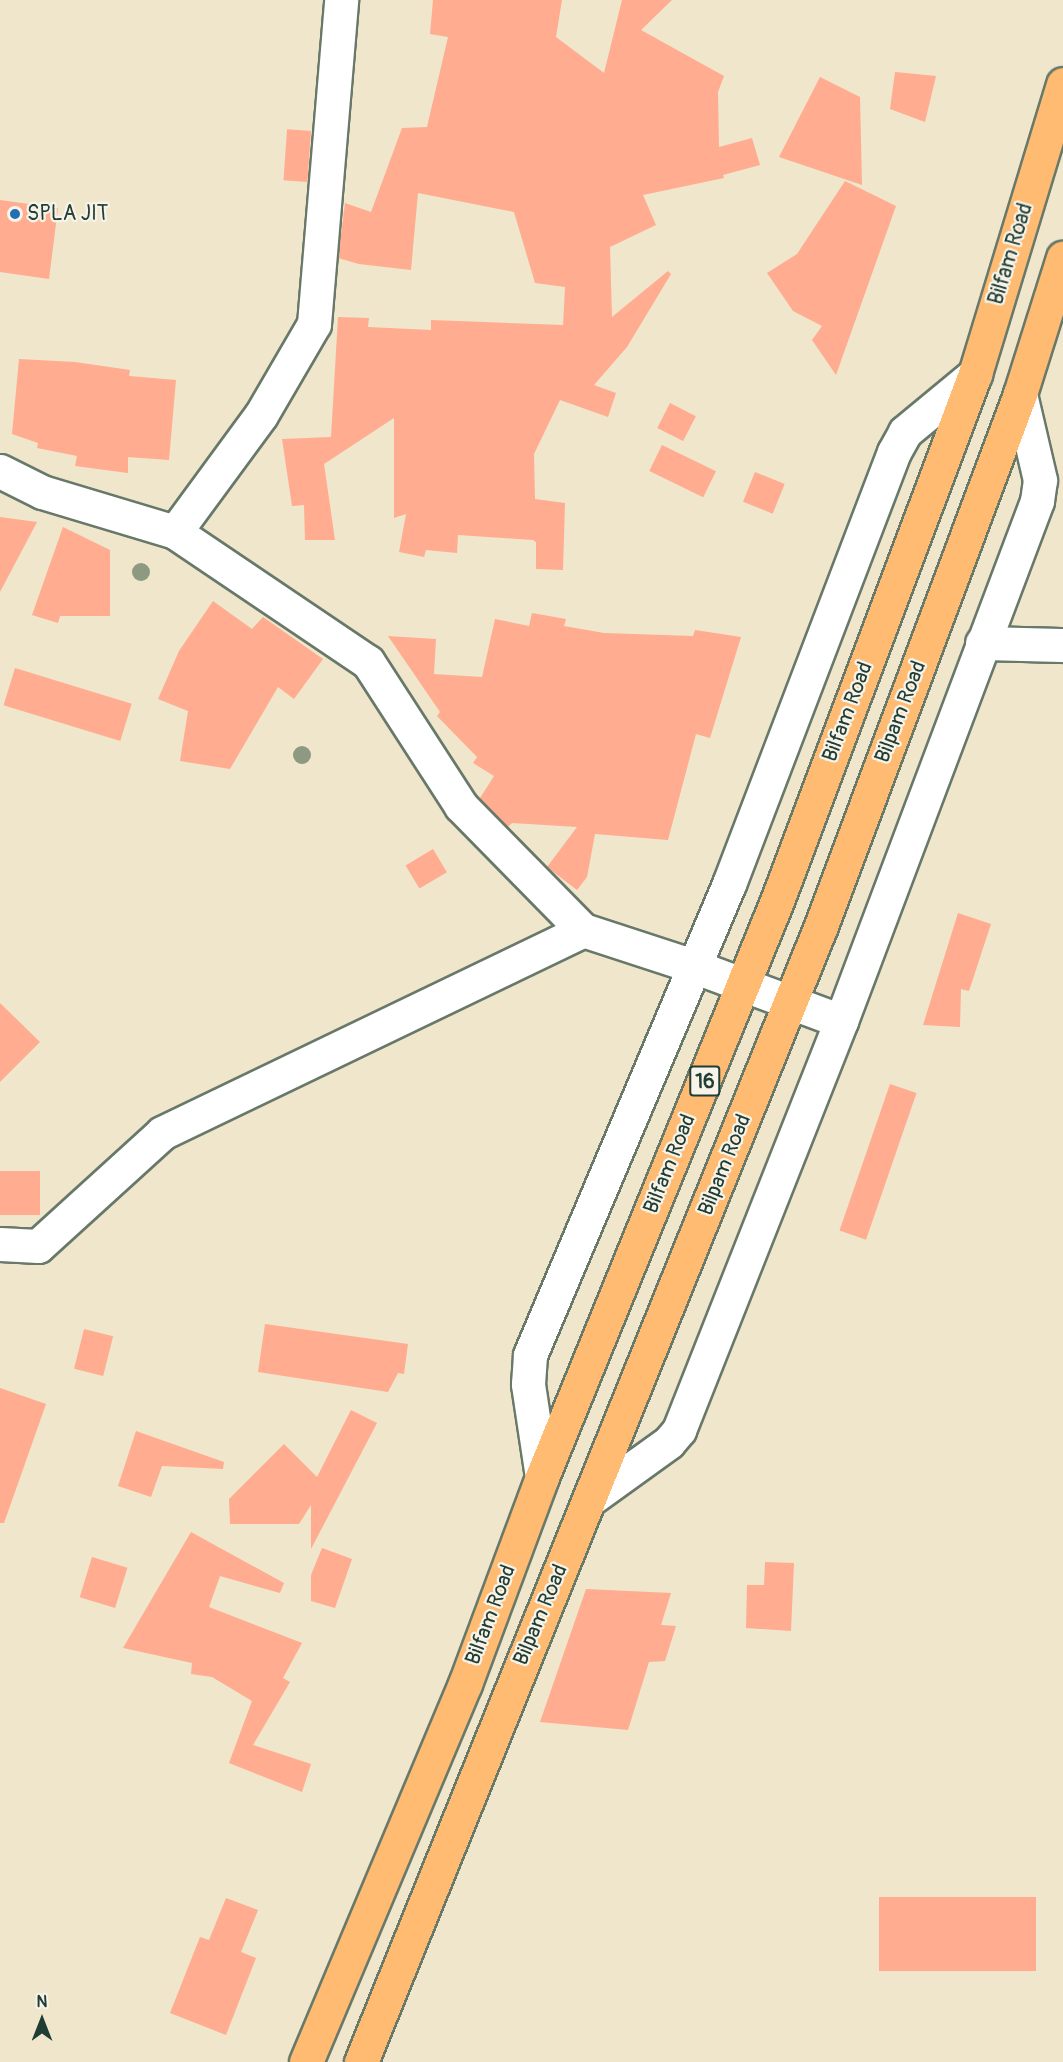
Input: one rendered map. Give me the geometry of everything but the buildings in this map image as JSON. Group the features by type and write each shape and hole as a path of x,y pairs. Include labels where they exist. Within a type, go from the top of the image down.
{"main road":[{"name":"Bilfam Road","path":"306,2062 465,1684 542,1477 742,987 975,374 1063,84"},
{"name":"Bilpam Road","path":"361,2062 505,1701 590,1499 789,1004 1020,394 1063,258"}],"street":[{"path":"175,532 261,415 314,324 341,0"},
{"path":"542,1477 528,1384 530,1355 729,884 894,452 905,432 975,374"},
{"path":"590,1499 669,1442 679,1430 841,1021 1037,501 1040,480 1020,394"},
{"path":"0,471 42,492"},
{"path":"0,486 42,492 175,532 368,662 461,806 583,930 693,966 742,987 841,1021"},
{"path":"982,643 1063,645"},
{"path":"0,1244 38,1246 162,1133 583,930"}],"place":[{"name":"SPLA JIT","path":"15,214"}]}
